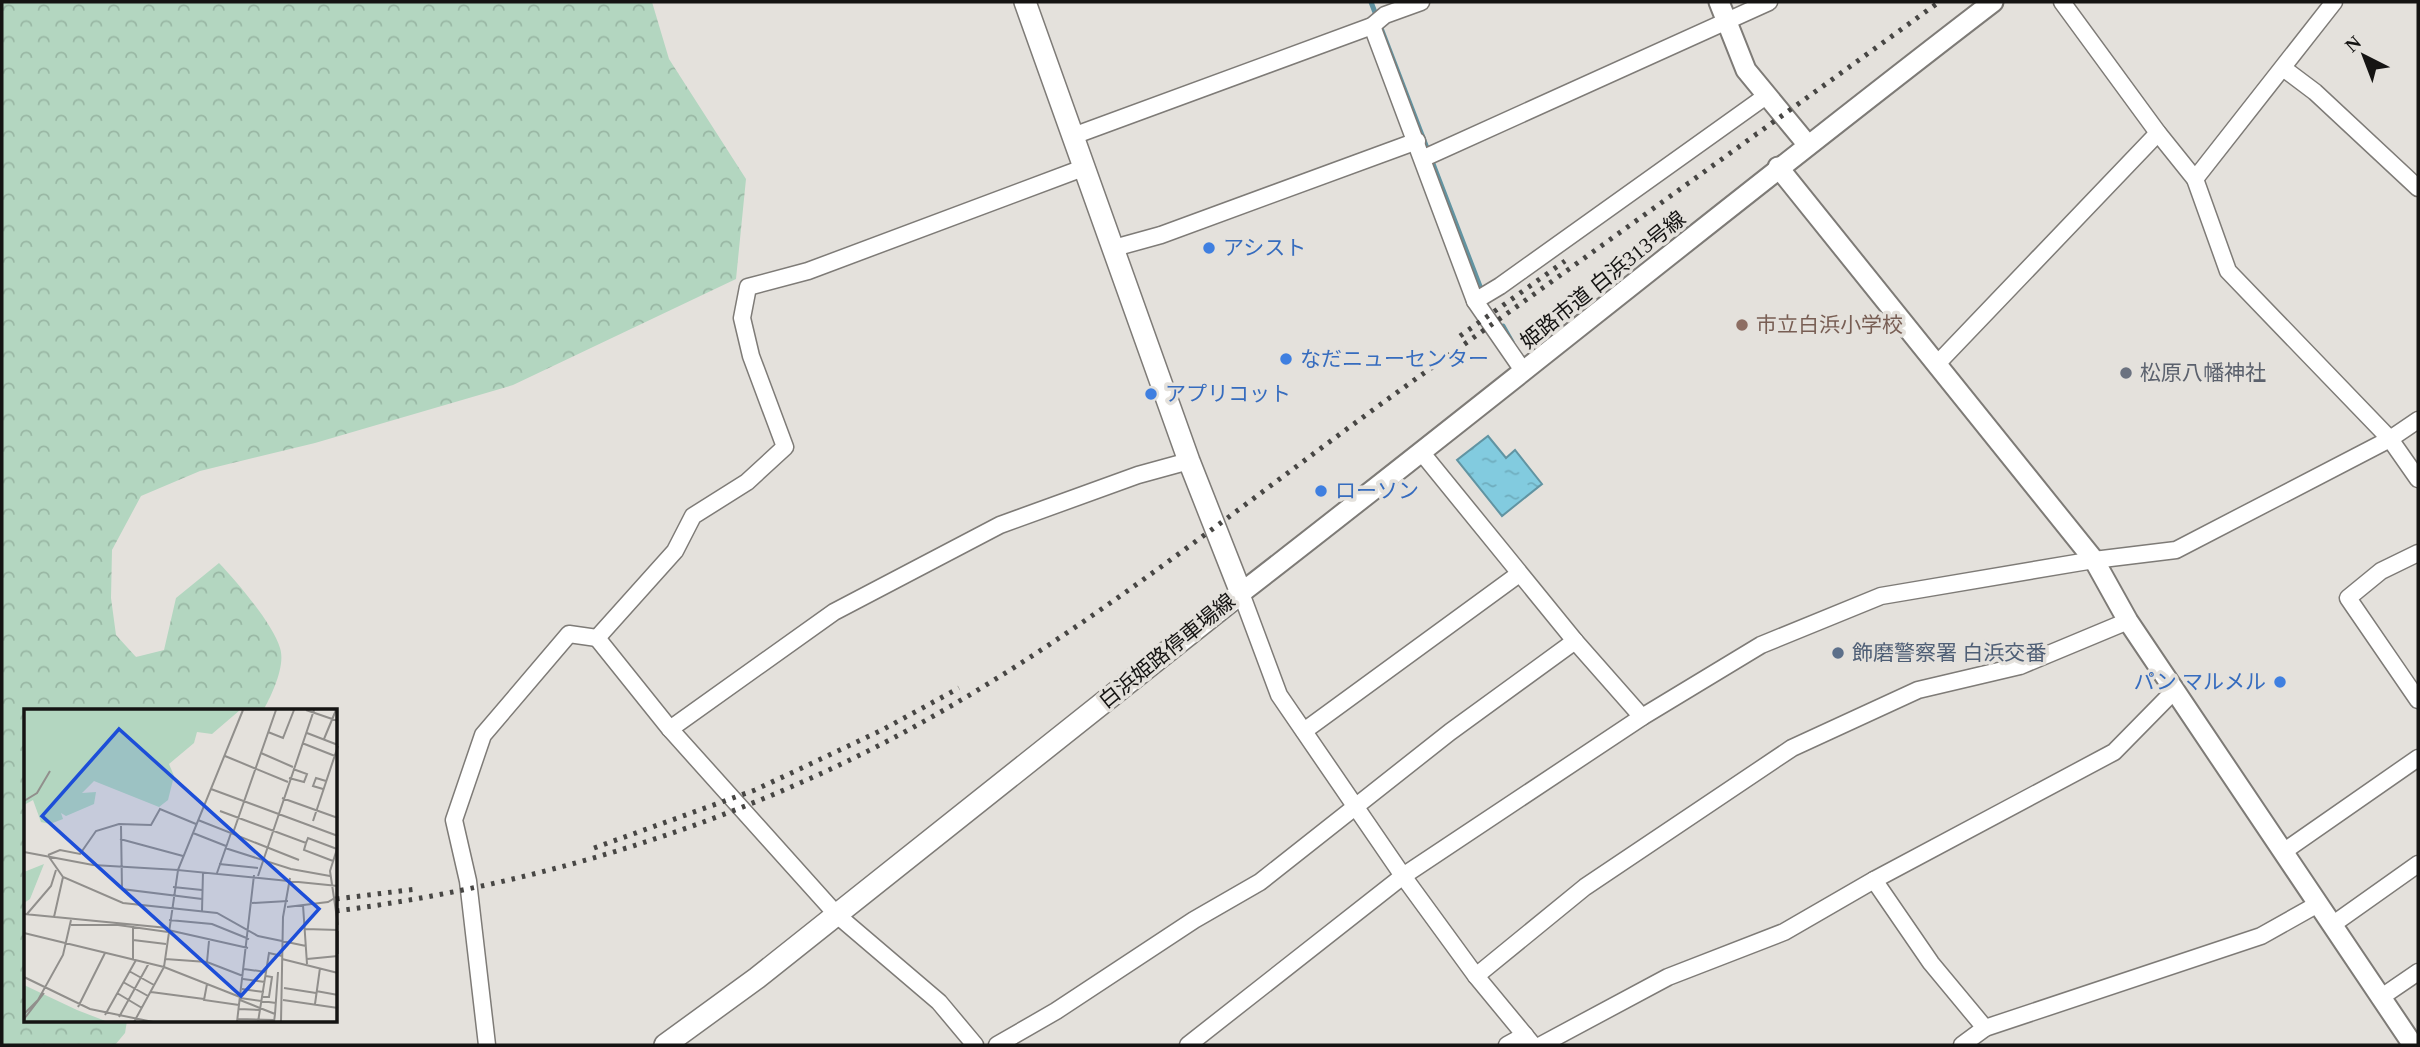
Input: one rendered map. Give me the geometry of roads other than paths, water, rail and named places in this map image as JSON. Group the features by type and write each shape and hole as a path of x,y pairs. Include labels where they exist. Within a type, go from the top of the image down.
{"main road":[{"name":"白浜姫路停車場線","path":"665,1045 757,978 1241,593 1189,461 1025,2"}],"street":[{"path":"1073,136 1379,14 1422,2"},
{"path":"1718,2 1746,70 1807,144"},
{"path":"1423,158 1769,2"},
{"name":"姫路市道 白浜313号線","path":"1241,593 1422,453 1807,144 1993,2"},
{"path":"2062,2 2158,133 2195,178 2228,271 2390,439 2418,479"},
{"path":"2195,178 2334,2"},
{"path":"1379,14 1417,141 1475,301 1524,372"},
{"path":"2283,68 2315,92 2418,188"},
{"path":"1475,301 1500,286 1766,96"},
{"path":"1937,365 2158,133"},
{"path":"1114,248 1161,235 1417,141"},
{"path":"1778,167 2094,560 2128,621 2413,1045"},
{"path":"597,638 675,551 693,516 747,482 785,447 751,356 742,318 748,287 808,271 1083,168"},
{"path":"1188,1045 1403,876 1642,717 1762,645 1881,596 2094,560 2176,550 2390,439 2418,420"},
{"path":"1422,453 1519,574 1642,717"},
{"path":"670,729 834,612 1000,525 1138,475 1189,461"},
{"path":"2418,553 2381,571 2348,598 2418,700"},
{"path":"1304,731 1519,574"},
{"path":"1241,593 1279,695 1403,876 1476,976 1529,1040 1507,1045"},
{"path":"1476,976 1585,887 1792,748 1918,690 2020,666 2128,621"},
{"path":"487,1045 468,881 454,820 483,735 569,635 597,638 670,729 837,915 939,1002 975,1045"},
{"path":"997,1045 1056,1011 1194,920 1260,882 1450,732 1575,641"},
{"path":"1541,1045 1668,976 1784,932 1874,880 2114,752 2175,690"},
{"path":"2283,852 2418,758"},
{"path":"2332,925 2418,864"},
{"path":"1874,880 1931,962 1985,1028"},
{"path":"1962,1045 1985,1028 2261,936 2318,904"},
{"path":"2380,998 2418,972"}],"water":[{"path":"1488,436 1506,458 1515,450 1542,484 1502,516 1457,460"}],"waterway":[{"path":"1371,2 1481,289"},
{"path":"1503,326 1512,342"}],"railway":[{"path":"338,911 481,886 624,849 763,799 831,769 963,699 1028,659 1154,572 1399,391 1939,2"},
{"path":"1460,336 1565,261"},
{"path":"594,848 755,790 882,730 959,688"},
{"path":"338,899 417,889"}],"place":[{"name":"アシスト","path":"1209,248"},
{"name":"市立白浜小学校","path":"1742,325"},
{"name":"なだニューセンター","path":"1286,359"},
{"name":"松原八幡神社","path":"2126,373"},
{"name":"アプリコット","path":"1151,394"},
{"name":"ローソン","path":"1321,491"},
{"name":"飾磨警察署 白浜交番","path":"1838,653"},
{"name":"パン マルメル","path":"2280,682"}]}
